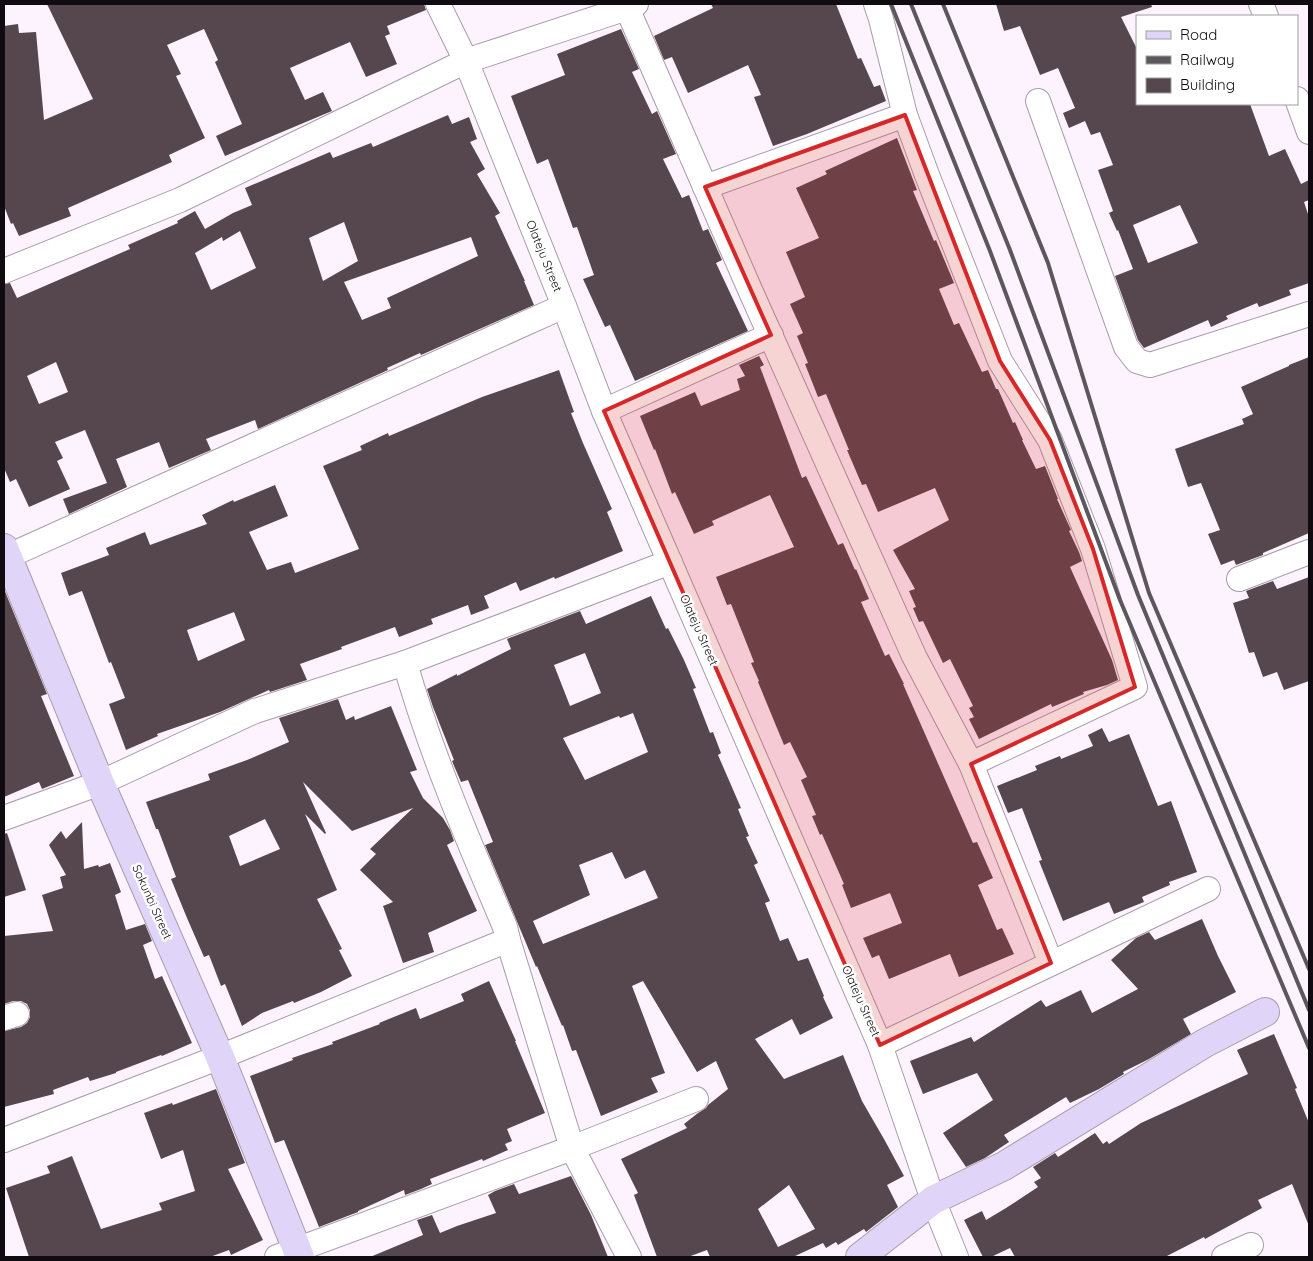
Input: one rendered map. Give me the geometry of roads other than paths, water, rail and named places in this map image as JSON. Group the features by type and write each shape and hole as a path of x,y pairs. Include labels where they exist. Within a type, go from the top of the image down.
{"street":[{"name":"Olateju Street","path":"438,4 466,61 604,411 880,1045 956,1257"},
{"path":"876,4 905,115 927,175 1000,361 1050,440 1093,549 1135,688 971,764"},
{"path":"4,271 180,200 466,61 632,6 705,188 751,292 914,656 971,764 1051,963"},
{"path":"1038,101 1126,347 1137,361 1150,365 1309,314"},
{"path":"1298,102 1309,132"},
{"path":"705,188 905,115"},
{"path":"5,554 564,306"},
{"path":"604,411 771,334"},
{"path":"1239,579 1309,552"},
{"name":"Sokunbi Street","path":"5,554 100,783 220,1057 291,1255"},
{"path":"4,818 100,783 255,711 405,663 670,562"},
{"path":"405,663 414,694 460,821 505,927 572,1148 629,1257"},
{"path":"880,1045 1208,889"},
{"path":"4,1140 220,1057 508,940"},
{"path":"860,1257 934,1200 1004,1166 1205,1043 1265,1012"},
{"path":"291,1255 696,1099"},
{"path":"1224,1257 1252,1245"}],"railway":[{"path":"891,4 990,251 1120,600 1309,1048"},
{"path":"911,4 1010,250 1138,595 1309,1010"},
{"path":"943,4 1048,263 1149,593 1309,969"}]}
